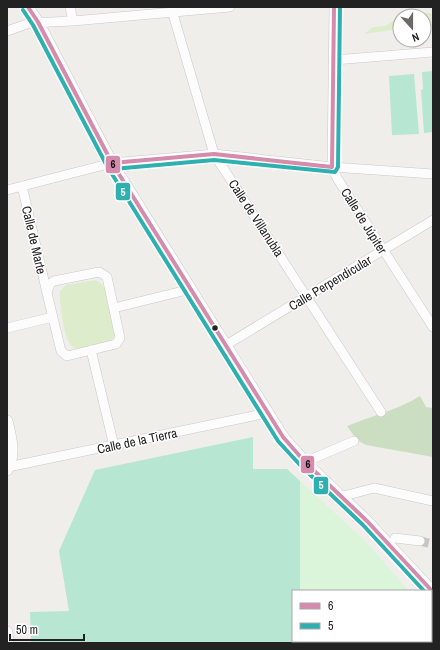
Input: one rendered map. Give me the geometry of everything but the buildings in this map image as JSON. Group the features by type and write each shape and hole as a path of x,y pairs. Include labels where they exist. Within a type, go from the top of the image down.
{"street":[{"path":"28,7 38,22 112,163 283,437 305,462 366,521 431,590"},
{"path":"70,7 73,21"},
{"path":"7,31 30,23 38,22 73,21 171,10 230,7"},
{"name":"Calle de Júpiter","path":"334,7 332,167 337,178 433,327"},
{"name":"Calle de Villanubla","path":"171,10 214,154 381,412"},
{"path":"334,60 433,52"},
{"path":"7,190 112,163 214,154 332,167 433,174"},
{"name":"Calle de Marte","path":"22,186 47,293"},
{"name":"Calle Perpendicular","path":"226,345 433,220"},
{"path":"99,272 107,277 114,308 120,334 116,344 67,356 63,354 52,317 47,293 50,284 54,281 99,272"},
{"path":"114,308 191,289"},
{"path":"7,328 52,317"},
{"path":"91,350 114,446"},
{"name":"Calle de la Tierra","path":"7,468 267,413"},
{"path":"7,421 12,446 12,460 7,468"},
{"path":"305,462 354,441"},
{"path":"340,497 374,488 433,501"},
{"path":"395,538 420,541"},
{"path":"7,632 8,643"}],"green space":[{"path":"432,14 433,14 432,25"},
{"path":"392,21 392,30 364,34 373,27 386,26"},
{"path":"433,71 433,132 424,133 421,90 423,89 422,72"},
{"path":"414,74 419,134 392,135 389,76"},
{"path":"95,280 100,283 108,294 115,333 113,338 106,344 91,348 76,348 70,344 67,338 61,312 60,291 66,285"},
{"path":"420,396 426,407 433,408 433,457 366,445 357,440 347,426 393,409"},
{"path":"253,437 253,469 287,469 300,481 300,590 292,590 292,642 300,643 31,643 30,612 69,611 59,551 95,470"},
{"path":"300,481 366,542 408,590 300,590"},
{"path":"432,618 433,620 433,643 300,643 432,642"}],"tunnel":[{"path":"420,541 433,544"}],"transit line":[{"name":"6","path":"28,7 38,22 112,163 283,437 305,462 367,521 431,590"},
{"name":"6","path":"112,163 214,154 332,167 334,7"},
{"name":"5","path":"113,169 214,160 335,172 338,167 340,7"},
{"name":"5","path":"23,10 33,25 107,166 278,441 301,466 363,525 423,590"}]}
